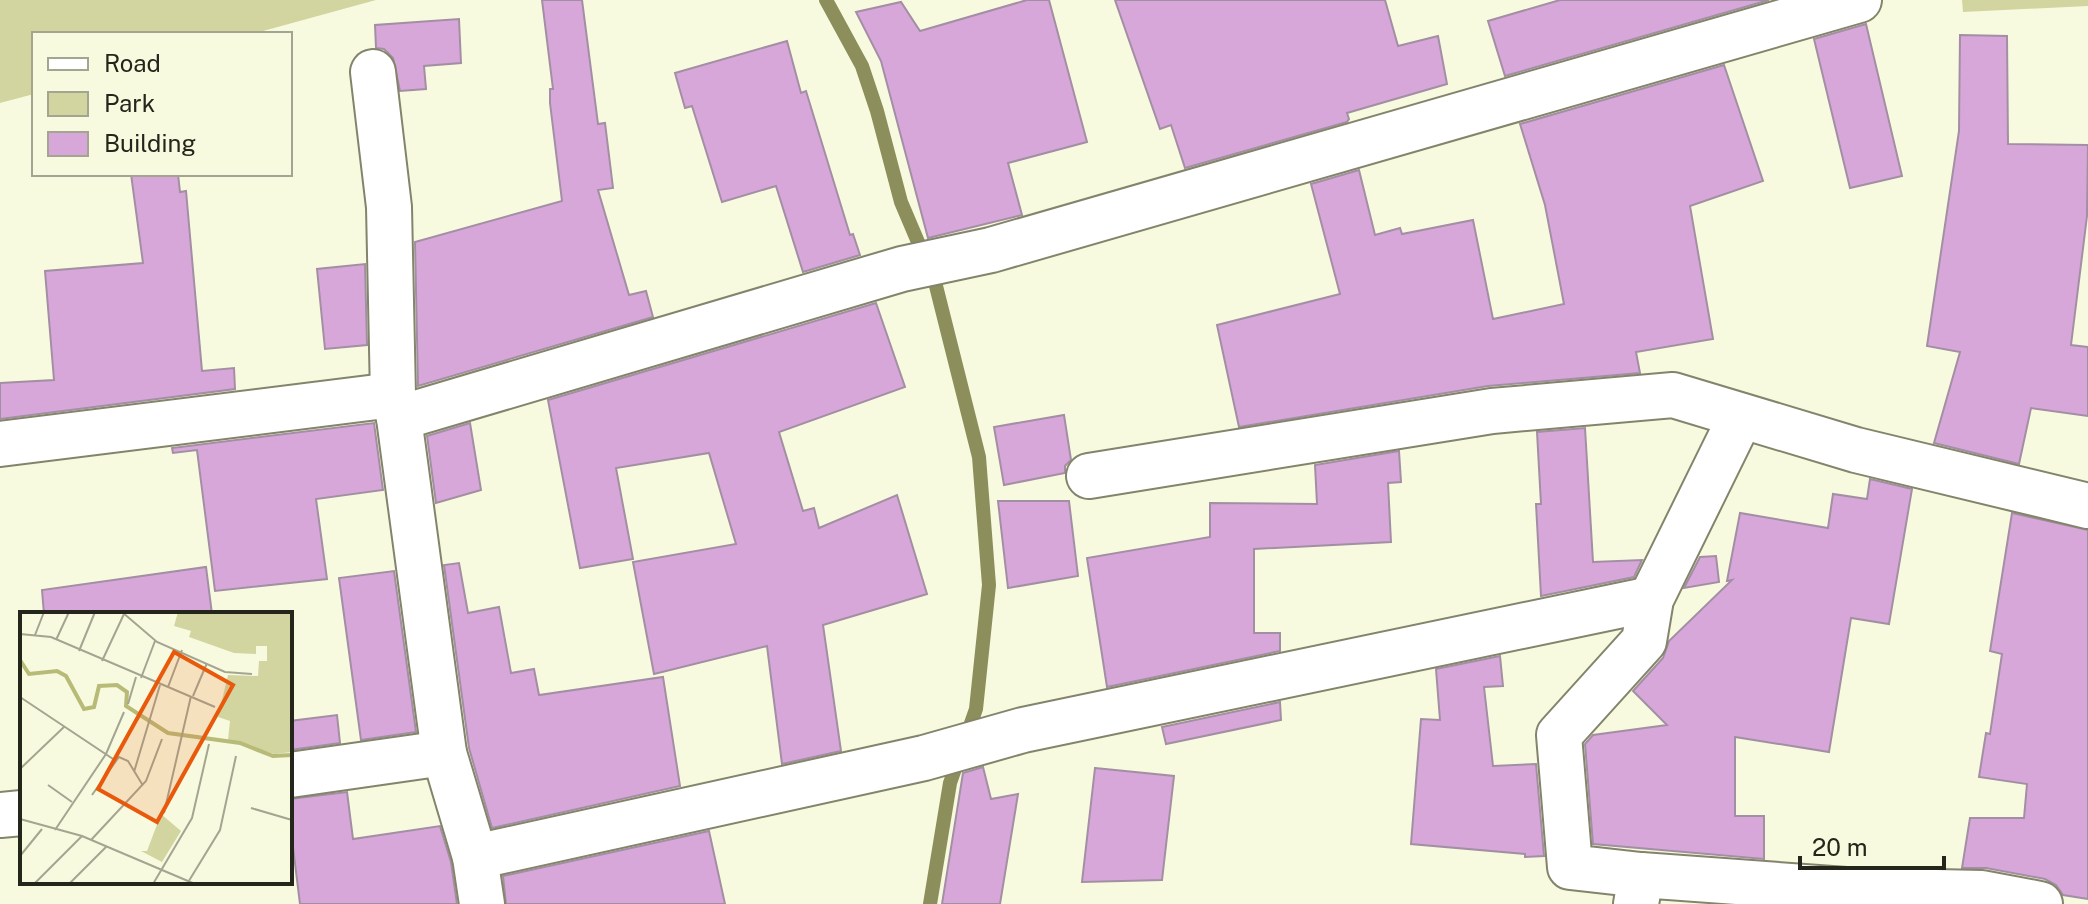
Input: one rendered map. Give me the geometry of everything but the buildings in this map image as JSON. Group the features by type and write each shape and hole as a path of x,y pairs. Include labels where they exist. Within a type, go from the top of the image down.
{"street":[{"path":"0,444 396,407 902,269 991,250 1859,0"},
{"path":"373,72 389,207 396,407 444,753 475,857 482,904"},
{"path":"1089,476 1522,409 1673,395 1856,450 2088,506"},
{"path":"1741,416 1651,599 1644,641 1559,735 1570,867 1638,890 1982,893 2040,904"},
{"path":"475,857 924,758 1023,730 1651,599"},
{"path":"292,775 444,753"},
{"path":"0,815 20,813"}],"green space":[{"path":"0,0 376,0 259,32 32,32 32,95 0,103"},
{"path":"1962,0 2088,0 2088,6 1963,12"}],"waterway":[{"path":"826,0 862,66 901,202 935,282 979,457 989,585 976,709 950,783 930,904"}]}
